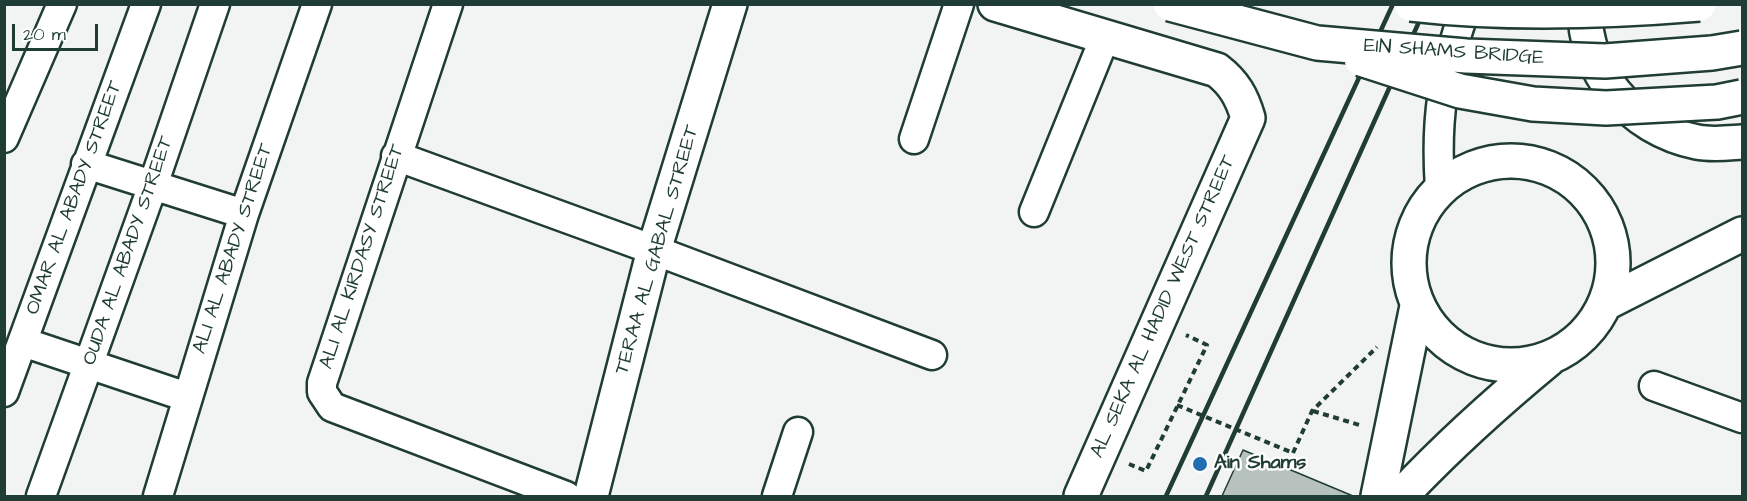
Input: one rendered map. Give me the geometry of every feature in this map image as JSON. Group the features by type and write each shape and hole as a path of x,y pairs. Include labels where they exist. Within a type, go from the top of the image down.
{"street":[{"path":"4,138 62,4"},
{"name":"OMAR AL ABADY STREET","path":"4,392 146,4"},
{"name":"OUDA AL ABADY STREET","path":"42,496 215,4"},
{"name":"ALI AL ABADY STREET","path":"158,496 244,214 317,4"},
{"name":"ALI AL KIRDASY STREET","path":"448,4 322,383 322,392 332,407 566,496"},
{"name":"TERAA AL GABAL STREET","path":"591,496 654,250 730,4"},
{"path":"914,139 959,4"},
{"path":"995,4 1105,37 1034,212"},
{"name":"EIN SHAMS BRIDGE","path":"1170,4 1317,43 1466,56 1605,61 1713,53 1743,48"},
{"path":"1411,4 1464,10 1603,12 1699,4"},
{"path":"1440,188 1437,151 1438,114 1444,77 1467,4"},
{"path":"1585,4 1588,40 1595,62 1605,81 1636,115 1655,127 1698,142 1720,144 1743,142"},
{"name":"AL SEKA AL HADID WEST STREET","path":"1081,496 1248,117 1237,89 1217,70 1105,37"},
{"path":"1317,43 1390,70 1460,91 1533,104 1606,108 1718,102 1743,97"},
{"path":"396,156 932,355"},
{"path":"1401,496 1473,425 1552,357 1584,335 1606,303 1612,282 1611,239 1604,219 1593,201 1578,185 1561,173 1541,164 1520,160 1498,161 1477,166 1458,175 1440,188 1426,204 1416,223 1410,243 1408,265 1410,286 1417,306 1445,341 1464,354 1485,362 1508,365 1530,363 1552,357"},
{"path":"86,164 244,214"},
{"path":"1606,303 1743,234"},
{"path":"1378,496 1417,306"},
{"path":"23,342 187,397"},
{"path":"1654,386 1743,418"},
{"path":"777,496 798,432"}],"path":[{"path":"1146,471 1207,345"},
{"path":"1177,405 1293,453 1312,411 1377,346"},
{"path":"1312,411 1391,434"}],"building":[{"path":"1243,450 1353,496 1222,496"}],"railway":[{"path":"1166,496 1393,4"},
{"path":"1206,496 1427,4"}],"place":[{"name":"Ain Shams","path":"1200,464"}]}
